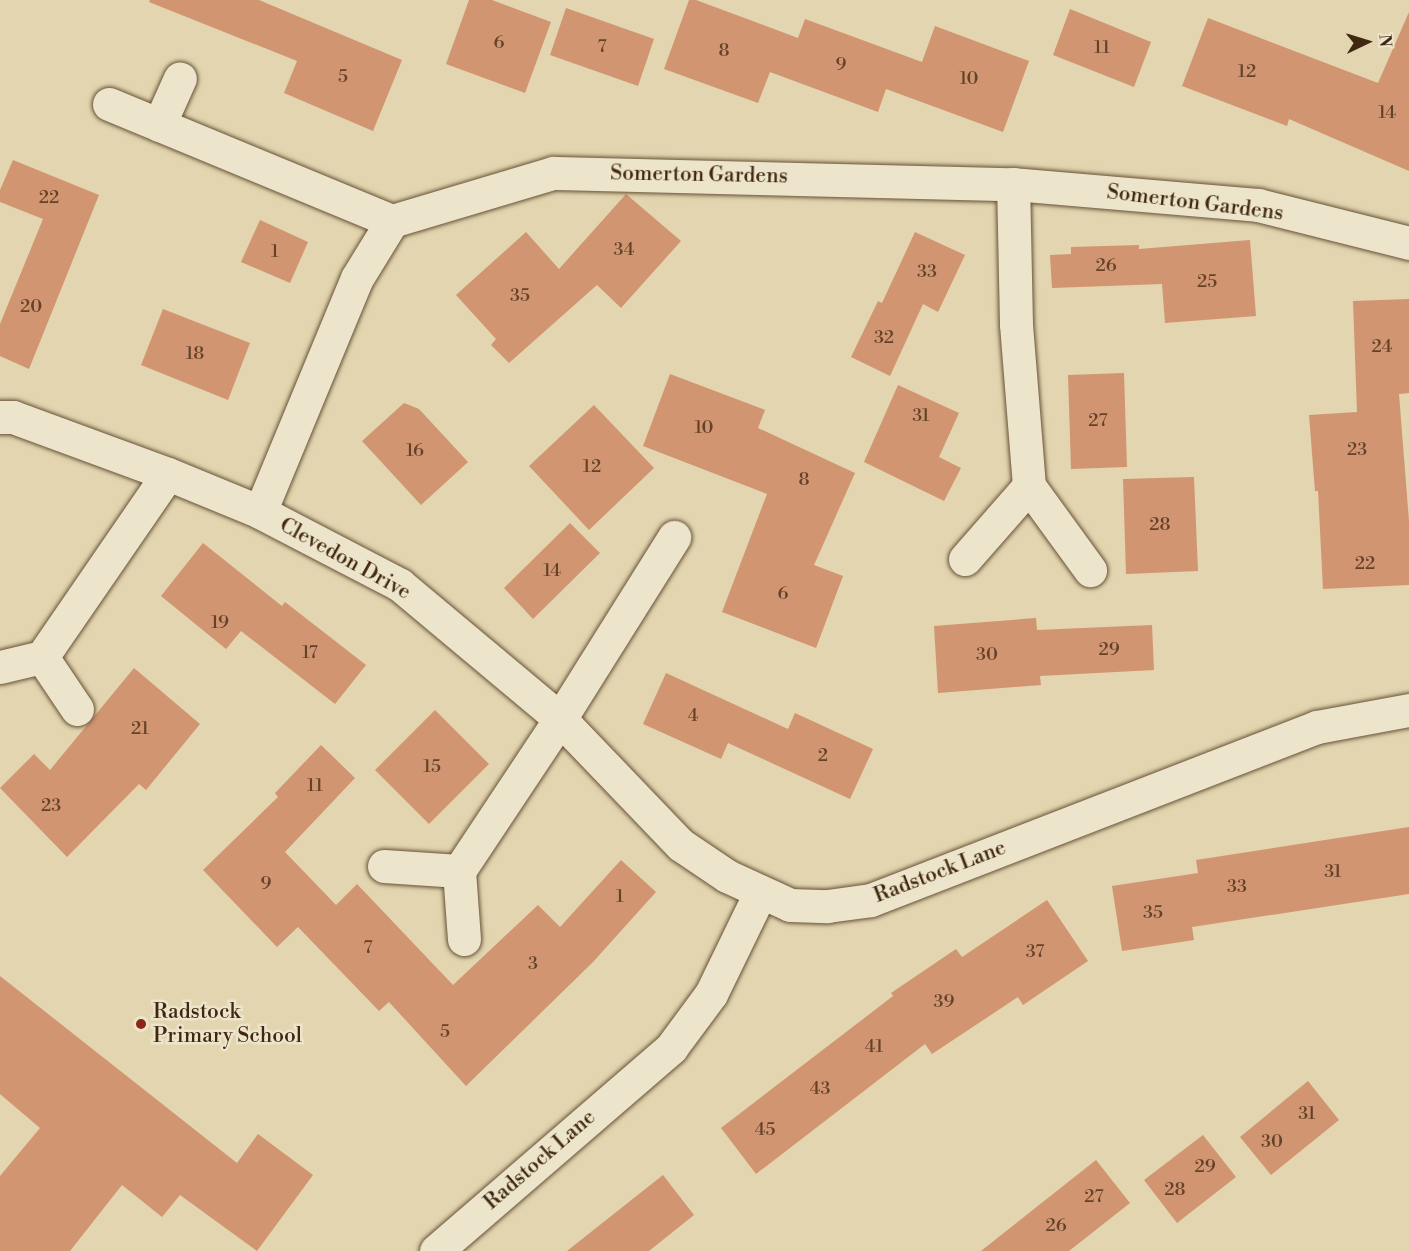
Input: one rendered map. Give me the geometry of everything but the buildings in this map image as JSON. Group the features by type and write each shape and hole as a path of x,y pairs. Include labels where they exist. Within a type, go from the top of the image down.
{"street":[{"path":"159,125 180,78"},
{"path":"109,104 392,221 357,278 260,512"},
{"name":"Somerton Gardens","path":"392,221 553,173 1013,184 1258,206 1409,243"},
{"path":"1013,184 1016,324 1029,486 1090,570"},
{"name":"Clevedon Drive","path":"0,417 13,417 168,474 260,512 399,585 560,719 681,845 727,876 760,893"},
{"path":"0,667 42,657 168,474"},
{"path":"964,559 1029,486"},
{"path":"464,939 459,871 560,719 674,537"},
{"path":"42,657 77,710"},
{"name":"Radstock Lane","path":"436,1251 671,1048 711,994 760,893 790,904 827,906 871,900 1317,727 1409,710"},
{"path":"384,866 459,871"}],"place":[{"name":"Radstock Primary School","path":"141,1024"}]}
